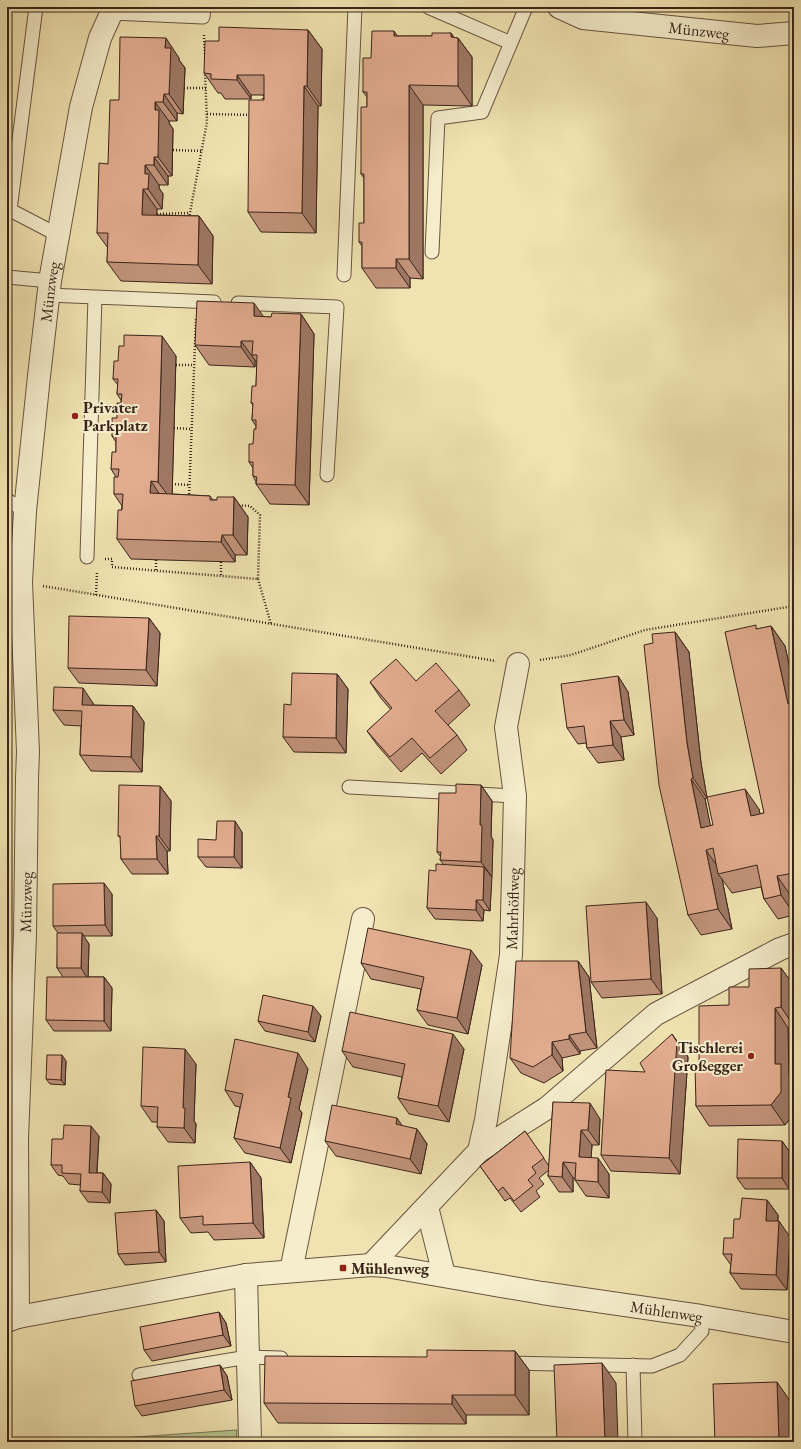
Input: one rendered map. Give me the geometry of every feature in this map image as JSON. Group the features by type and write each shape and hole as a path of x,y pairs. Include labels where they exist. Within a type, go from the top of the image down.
{"street":[{"name":"Münzweg","path":"559,7 583,18 757,36 794,33"},
{"name":"Münzweg","path":"13,1319 17,1139 26,935 28,752 14,581 25,511 49,288 58,235 82,107 100,38 113,10"},
{"name":"Mahrhöflweg","path":"479,1151 486,1120 511,955 515,796 506,727 518,664"},
{"path":"290,1271 363,919"},
{"path":"371,1265 479,1151 547,1108 656,1014 780,949 794,944"},
{"path":"427,1207 444,1275"},
{"name":"Mühlenweg","path":"13,1319 246,1274 371,1265 444,1275 542,1293 701,1316 794,1332"},
{"path":"246,1274 250,1442"}],"lane":[{"path":"36,7 10,210 58,235"},
{"path":"344,275 355,7"},
{"path":"428,7 511,43"},
{"path":"432,252 438,118 482,112 526,7"},
{"path":"113,10 204,12"},
{"path":"7,277 49,288 95,297 337,307 327,474"},
{"path":"92,558 95,297"},
{"path":"7,500 25,511"},
{"path":"349,787 515,796"},
{"path":"492,1362 652,1366 680,1355 702,1331 701,1316"},
{"path":"139,1375 248,1357 295,1358"},
{"path":"633,1365 635,1442"}],"path":[{"path":"204,12 205,56"},
{"path":"188,221 207,122 205,72"},
{"path":"184,88 206,88"},
{"path":"260,108 264,95"},
{"path":"207,114 259,115"},
{"path":"173,150 202,150"},
{"path":"157,214 190,213"},
{"path":"189,501 197,301"},
{"path":"176,365 194,365"},
{"path":"174,428 191,429"},
{"path":"172,484 190,485"},
{"path":"235,505 250,506 260,514 258,579 271,624"},
{"path":"92,558 112,559 112,567 258,579"},
{"path":"156,560 156,571"},
{"path":"221,562 221,577"},
{"path":"14,581 518,664 571,655 645,630 794,606"}],"green space":[{"path":"237,1430 236,1442 106,1442 106,1439"}],"building":[{"path":"219,27 308,30 307,86 304,86 302,213 248,212 249,100 264,100 264,75 237,75 237,80 211,79 211,74 204,73 205,41 219,41"},
{"path":"372,31 394,31 394,36 432,36 432,33 451,33 451,37 458,38 458,86 409,85 409,259 396,259 396,268 362,268 362,242 359,242 359,223 364,223 364,174 361,174 361,107 367,107 367,92 363,92 363,58 371,58"},
{"path":"120,37 166,38 165,48 171,48 169,94 164,94 163,102 155,102 155,110 159,110 158,157 154,157 154,165 145,165 145,174 149,174 148,189 143,189 142,215 199,216 198,265 107,262 108,233 97,233 99,163 108,164 110,100 119,100"},
{"path":"197,301 254,303 254,316 271,317 272,313 301,314 295,485 256,484 257,477 253,476 253,462 249,462 249,444 253,444 254,429 256,429 256,420 252,420 253,403 251,403 252,386 256,386 257,355 252,355 253,341 241,341 241,347 195,345"},
{"path":"124,335 162,336 158,482 151,481 150,493 210,496 210,500 217,500 217,497 234,497 233,535 222,535 221,542 117,539 118,510 122,510 123,494 114,494 114,477 118,477 119,469 111,469 112,452 116,452 116,436 112,436 112,418 117,418 117,403 121,403 122,394 117,394 118,379 113,379 114,361 118,361 119,346 124,346"},
{"path":"69,616 149,618 146,670 68,668"},
{"path":"756,625 756,629 771,626 788,704 794,702 794,873 777,876 781,895 764,899 757,865 718,874 713,848 706,850 718,909 688,915 659,785 644,645 653,643 652,634 675,632 687,743 693,778 691,779 701,828 713,825 707,797 745,789 751,816 764,813 725,632"},
{"path":"396,659 416,681 436,663 459,690 435,711 457,735 430,758 412,738 390,757 367,731 392,708 370,682"},
{"path":"292,673 337,674 336,738 283,737 284,704 291,705"},
{"path":"618,676 624,720 610,721 613,745 587,748 584,726 567,728 561,684"},
{"path":"54,687 83,688 82,705 133,706 131,757 80,755 82,711 53,710"},
{"path":"456,784 481,785 481,862 440,860 441,852 437,852 439,793 456,793"},
{"path":"119,785 160,786 159,836 156,836 157,859 121,859 120,836 118,836"},
{"path":"217,821 235,821 234,857 198,857 198,839 216,840"},
{"path":"436,864 484,867 483,900 476,900 476,910 427,908 429,870 436,871"},
{"path":"104,883 105,925 53,926 53,884"},
{"path":"646,902 651,979 591,982 586,906"},
{"path":"368,928 471,950 457,1018 417,1010 424,977 361,963"},
{"path":"57,933 82,933 81,968 57,968"},
{"path":"516,961 578,961 586,1032 569,1035 569,1039 552,1042 552,1055 533,1067 510,1058"},
{"name":"Tischlerei Großegger","path":"781,968 781,1007 775,1008 775,1064 781,1064 781,1092 771,1105 696,1106 695,1065 699,1065 699,1006 729,1005 729,987 749,987 749,969"},
{"path":"47,977 104,977 104,1021 46,1020"},
{"path":"263,995 313,1006 308,1032 258,1021"},
{"path":"350,1012 453,1034 438,1106 398,1098 405,1064 342,1051"},
{"path":"672,1034 677,1042 669,1158 601,1155 606,1070 645,1072 640,1063"},
{"path":"235,1039 298,1053 288,1097 291,1098 280,1148 234,1138 243,1094 225,1090"},
{"path":"143,1047 185,1049 183,1108 185,1108 184,1128 157,1127 158,1107 141,1106"},
{"path":"47,1055 62,1055 61,1080 46,1079"},
{"path":"553,1102 590,1103 588,1130 581,1130 579,1157 598,1158 598,1182 575,1180 576,1163 563,1162 562,1177 548,1176"},
{"path":"332,1105 397,1118 396,1124 417,1129 410,1159 325,1141"},
{"path":"64,1125 91,1126 89,1173 103,1173 102,1192 80,1191 81,1174 62,1173 62,1165 51,1165 52,1139 63,1139"},
{"path":"525,1131 544,1158 532,1167 536,1173 528,1180 533,1186 514,1201 503,1187 498,1191 480,1166"},
{"path":"738,1139 782,1141 782,1178 737,1178"},
{"path":"250,1162 253,1223 203,1225 203,1216 180,1218 178,1166"},
{"path":"742,1198 767,1200 766,1221 779,1221 776,1275 730,1273 732,1254 723,1254 724,1238 733,1238 734,1219 740,1219"},
{"path":"156,1210 159,1252 118,1254 115,1213"},
{"path":"219,1312 223,1335 144,1350 140,1327"},
{"path":"427,1350 515,1351 515,1395 452,1395 452,1404 264,1403 265,1356 427,1357"},
{"path":"602,1363 605,1442 557,1442 554,1365"},
{"path":"220,1365 224,1390 135,1406 131,1381"},
{"path":"777,1382 779,1442 715,1442 713,1384"}],"place":[{"name":"Privater Parkplatz","path":"75,416"},
{"name":"Tischlerei Großegger","path":"751,1056"},
{"name":"Mühlenweg","path":"343,1268"}]}
